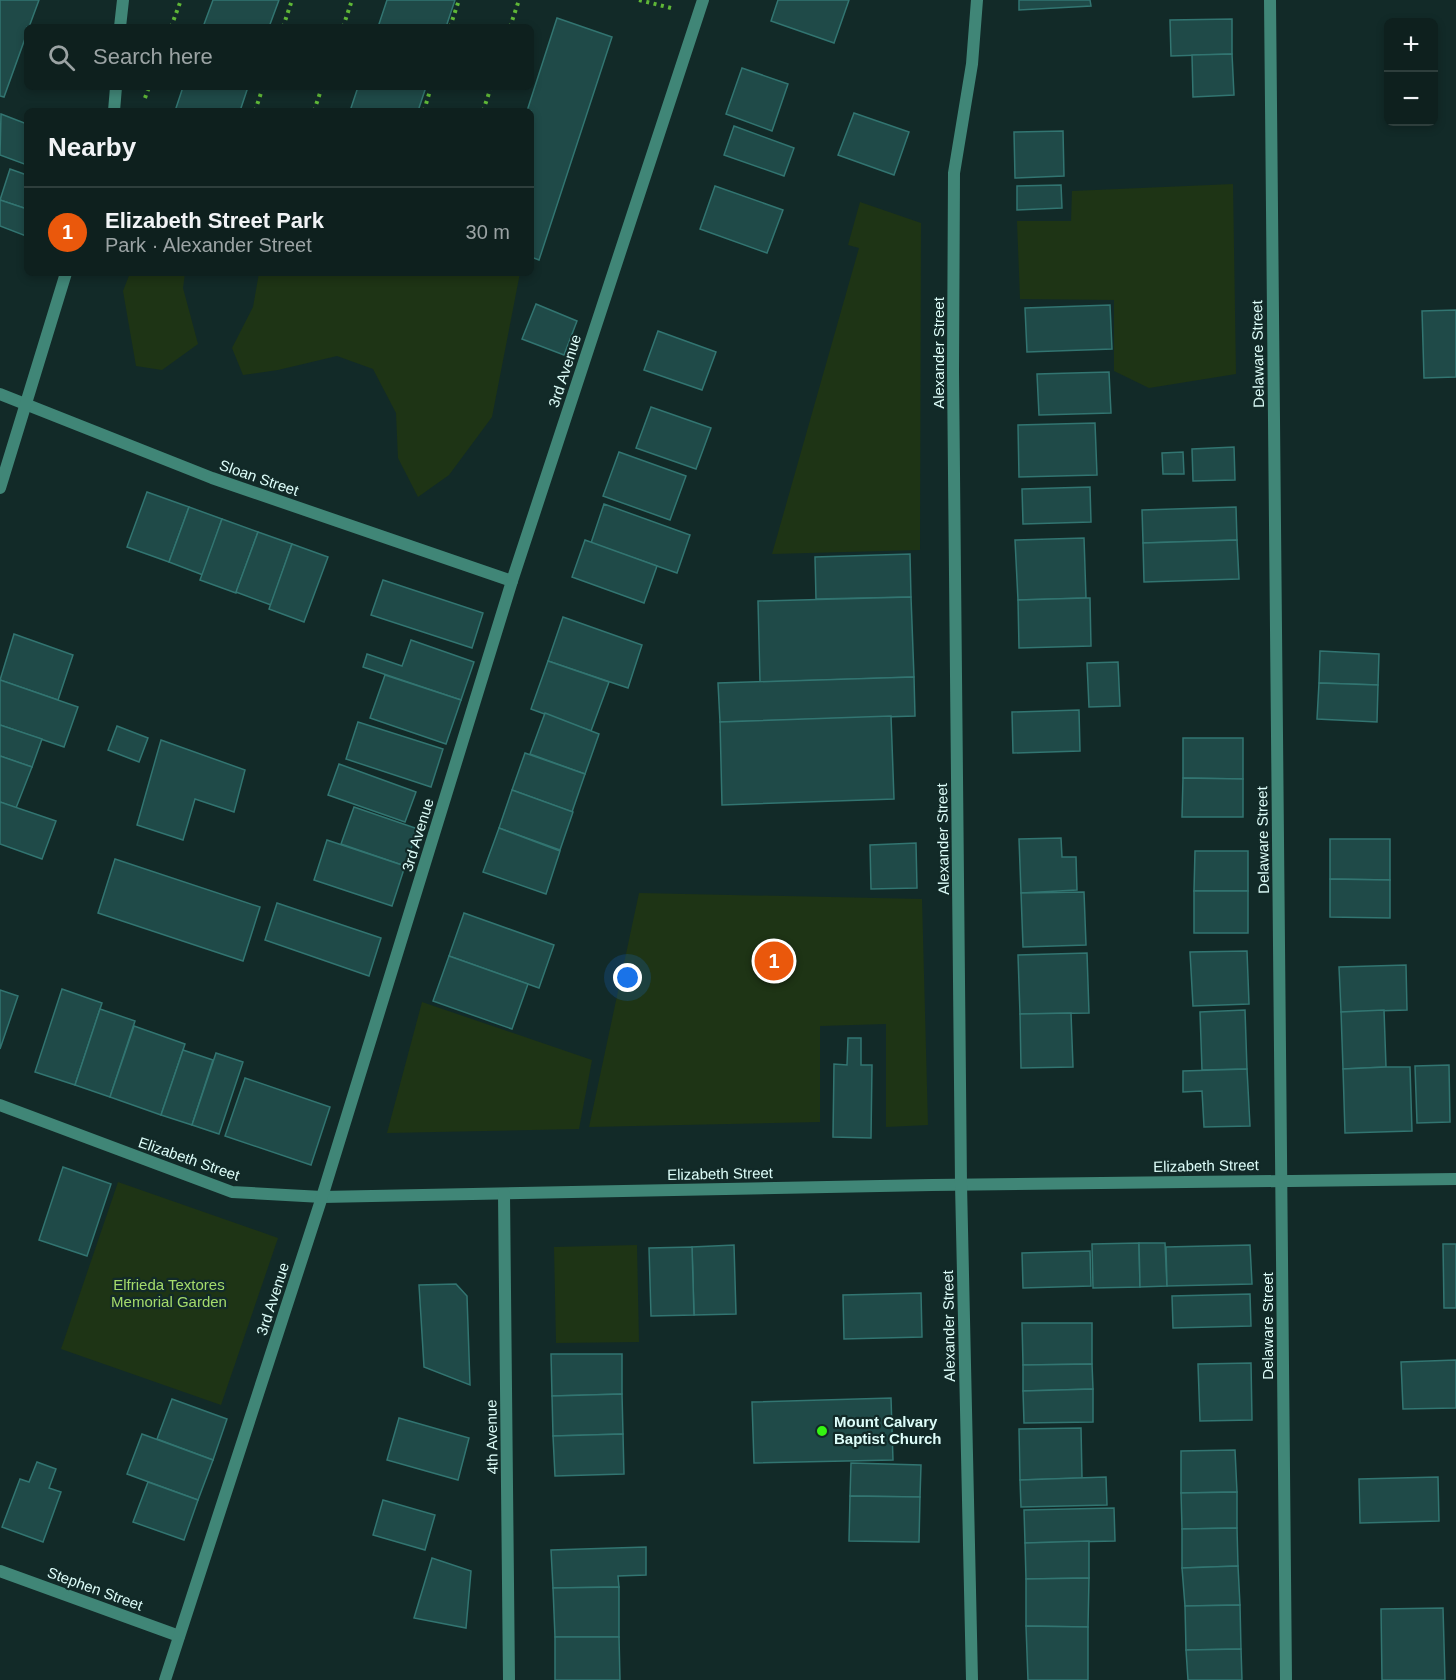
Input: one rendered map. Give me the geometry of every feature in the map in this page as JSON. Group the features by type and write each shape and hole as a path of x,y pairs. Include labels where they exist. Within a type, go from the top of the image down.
{"street":[{"path":"120,24 123,0"},
{"name":"3rd Avenue","path":"165,1680 322,1197 512,581 703,0"},
{"name":"Alexander Street","path":"972,1680 961,1184 954,173 972,64 977,0"},
{"name":"Delaware Street","path":"1270,0 1286,1680"},
{"path":"114,108 116,90"},
{"path":"0,488 65,276"},
{"name":"Sloan Street","path":"0,394 212,478 512,581"},
{"name":"Elizabeth Street","path":"0,1106 232,1192 322,1197 961,1184 1456,1179"},
{"name":"4th Avenue","path":"504,1194 509,1680"},
{"name":"Stephen Street","path":"0,1571 179,1636"}],"path":[{"path":"172,24 181,0"},
{"path":"284,24 292,0"},
{"path":"343,24 352,0"},
{"path":"451,24 459,0"},
{"path":"511,24 519,0"},
{"path":"639,0 670,8"},
{"path":"145,98 148,90"},
{"path":"256,108 262,90"},
{"path":"315,108 321,90"},
{"path":"425,108 430,90"},
{"path":"484,108 490,90"}],"green space":[{"path":"1233,184 1236,374 1149,388 1114,371 1114,300 1020,299 1017,221 1071,221 1072,191"},
{"path":"860,202 921,223 920,550 772,554 859,248 848,245"},
{"path":"129,276 185,276 183,288 198,344 162,370 136,366 123,291"},
{"path":"258,276 519,276 492,417 449,475 418,497 398,458 396,413 373,369 337,356 278,370 243,375 232,348 253,307"},
{"path":"639,893 922,899 928,1125 886,1127 886,1024 820,1026 820,1122 589,1127"},
{"path":"422,1002 592,1060 579,1129 387,1133"},
{"name":"Elfrieda Textores Memorial Garden","path":"118,1182 278,1238 221,1405 61,1349"},
{"path":"637,1245 639,1342 556,1343 554,1247"}],"building":[{"path":"0,0 39,0 30,24 24,24 24,41 4,97 0,96"},
{"path":"213,0 279,0 270,24 204,24"},
{"path":"387,0 455,0 447,24 379,24"},
{"path":"778,0 849,0 834,43 771,21"},
{"path":"1019,0 1090,0 1091,6 1019,10"},
{"path":"557,18 612,37 539,260 534,258 534,108 528,108"},
{"path":"1232,19 1232,54 1171,56 1170,20"},
{"path":"1232,54 1234,95 1193,97 1192,55"},
{"path":"742,68 788,84 772,131 726,114"},
{"path":"182,90 247,90 241,108 176,108"},
{"path":"357,90 425,90 419,108 351,108"},
{"path":"854,113 909,132 894,175 838,155"},
{"path":"1,114 24,123 24,164 0,155"},
{"path":"734,126 794,148 784,176 724,155"},
{"path":"1063,131 1064,176 1015,178 1014,132"},
{"path":"10,169 24,174 24,208 0,200"},
{"path":"1061,185 1062,208 1017,210 1017,186"},
{"path":"715,186 783,210 767,253 700,229"},
{"path":"0,200 24,208 24,235 0,226"},
{"path":"536,304 577,321 564,355 522,339"},
{"path":"1110,305 1112,349 1027,352 1025,308"},
{"path":"1456,310 1456,377 1424,378 1422,311"},
{"path":"658,331 716,352 702,390 644,370"},
{"path":"1109,372 1111,413 1039,415 1037,374"},
{"path":"651,407 711,428 696,469 636,448"},
{"path":"1095,423 1097,475 1019,477 1018,425"},
{"path":"1234,447 1235,480 1193,481 1192,449"},
{"path":"619,452 686,476 670,520 603,496"},
{"path":"1183,452 1184,474 1163,474 1162,453"},
{"path":"1090,487 1091,522 1023,524 1022,489"},
{"path":"147,492 189,507 169,562 127,547"},
{"path":"604,504 690,535 677,573 591,543"},
{"path":"189,507 222,519 203,575 169,562"},
{"path":"1236,507 1237,540 1143,543 1142,510"},
{"path":"222,519 258,532 236,593 200,580"},
{"path":"258,532 292,544 271,605 236,592"},
{"path":"1084,538 1086,598 1018,600 1015,540"},
{"path":"585,540 657,566 644,603 572,577"},
{"path":"1237,540 1239,579 1144,582 1143,543"},
{"path":"292,544 328,557 304,622 269,609"},
{"path":"910,554 911,597 816,599 815,557"},
{"path":"383,580 483,613 472,648 371,615"},
{"path":"911,597 914,677 760,682 758,601"},
{"path":"1090,598 1091,646 1019,648 1018,600"},
{"path":"563,617 642,645 628,688 548,661"},
{"path":"14,634 73,655 58,700 0,680"},
{"path":"411,640 474,662 461,700 363,667 367,654 402,666"},
{"path":"1320,651 1379,654 1378,685 1319,683"},
{"path":"548,661 609,682 591,731 531,709"},
{"path":"1118,662 1120,706 1089,707 1087,663"},
{"path":"385,675 461,700 446,744 370,718"},
{"path":"914,677 915,716 720,722 718,683"},
{"path":"0,680 78,707 64,747 0,725"},
{"path":"1319,683 1378,685 1377,722 1317,719"},
{"path":"1079,710 1080,751 1013,753 1012,712"},
{"path":"545,713 599,734 585,774 530,754"},
{"path":"891,716 894,799 722,805 720,722"},
{"path":"358,722 443,749 431,787 346,759"},
{"path":"0,725 42,739 32,767 0,756"},
{"path":"117,726 148,738 139,762 108,750"},
{"path":"1183,738 1243,738 1243,779 1183,778"},
{"path":"161,740 245,770 234,812 195,799 183,840 137,825"},
{"path":"525,753 585,774 572,812 512,790"},
{"path":"0,756 32,767 16,808 0,802"},
{"path":"339,764 416,792 405,822 328,795"},
{"path":"1183,778 1243,779 1243,817 1182,817"},
{"path":"512,790 573,812 560,850 499,828"},
{"path":"0,802 56,821 42,859 0,844"},
{"path":"354,807 418,829 405,866 341,844"},
{"path":"499,828 560,851 546,894 483,872"},
{"path":"1061,838 1062,857 1076,857 1077,890 1021,893 1019,839"},
{"path":"1330,839 1390,839 1390,880 1330,879"},
{"path":"327,840 405,866 392,906 314,880"},
{"path":"916,843 917,888 871,889 870,845"},
{"path":"1195,851 1248,851 1248,891 1194,891"},
{"path":"115,859 260,907 243,961 98,913"},
{"path":"1330,879 1390,880 1390,918 1330,917"},
{"path":"1194,891 1248,891 1248,933 1194,933"},
{"path":"1084,892 1086,945 1023,947 1021,893"},
{"path":"277,903 381,938 369,976 265,940"},
{"path":"464,913 554,945 539,988 449,956"},
{"path":"1247,951 1249,1004 1193,1006 1190,952"},
{"path":"1087,953 1089,1013 1020,1014 1018,955"},
{"path":"449,956 528,984 512,1029 433,1001"},
{"path":"1406,965 1407,1010 1341,1012 1339,967"},
{"path":"62,989 102,1003 75,1085 35,1072"},
{"path":"0,990 18,996 0,1049"},
{"path":"100,1009 135,1021 110,1097 75,1085"},
{"path":"1245,1010 1247,1069 1202,1070 1200,1012"},
{"path":"1384,1010 1386,1067 1343,1069 1341,1012"},
{"path":"1071,1013 1073,1067 1021,1068 1020,1014"},
{"path":"134,1026 185,1044 161,1115 110,1097"},
{"path":"848,1038 861,1038 861,1065 872,1065 871,1138 833,1137 834,1064 847,1065"},
{"path":"183,1050 213,1060 192,1125 161,1115"},
{"path":"216,1053 243,1062 219,1134 192,1125"},
{"path":"1449,1065 1450,1122 1417,1123 1415,1066"},
{"path":"1410,1067 1412,1131 1345,1133 1343,1069"},
{"path":"1247,1069 1250,1126 1204,1127 1202,1091 1183,1092 1183,1071"},
{"path":"245,1078 330,1107 311,1165 225,1136"},
{"path":"63,1167 111,1184 87,1256 39,1240"},
{"path":"1139,1243 1140,1287 1093,1288 1092,1244"},
{"path":"1139,1243 1165,1243 1167,1286 1140,1287"},
{"path":"1443,1244 1456,1244 1456,1308 1444,1308"},
{"path":"734,1245 736,1314 694,1315 692,1247"},
{"path":"1250,1245 1252,1284 1167,1286 1166,1247"},
{"path":"692,1247 694,1315 651,1316 649,1248"},
{"path":"1090,1251 1091,1286 1023,1288 1022,1253"},
{"path":"456,1284 467,1296 470,1385 424,1367 419,1285"},
{"path":"921,1293 922,1337 844,1339 843,1295"},
{"path":"1250,1294 1251,1326 1173,1328 1172,1296"},
{"path":"1022,1323 1092,1323 1092,1364 1023,1365"},
{"path":"551,1354 622,1354 622,1394 552,1396"},
{"path":"1456,1360 1456,1408 1403,1409 1401,1362"},
{"path":"1251,1363 1252,1420 1200,1421 1198,1364"},
{"path":"1092,1364 1093,1389 1023,1391 1023,1365"},
{"path":"1093,1389 1093,1422 1024,1423 1023,1391"},
{"path":"622,1394 623,1434 553,1436 552,1396"},
{"name":"Mount Calvary Baptist Church","path":"891,1398 893,1460 754,1463 752,1402"},
{"path":"172,1399 227,1419 213,1460 157,1439"},
{"path":"399,1418 469,1438 458,1480 387,1460"},
{"path":"1081,1428 1082,1478 1020,1480 1019,1429"},
{"path":"142,1434 213,1460 198,1500 127,1474"},
{"path":"623,1434 624,1474 555,1476 553,1436"},
{"path":"1235,1450 1237,1492 1181,1493 1181,1451"},
{"path":"37,1462 56,1469 49,1488 61,1492 43,1542 2,1527 20,1479 29,1482"},
{"path":"851,1463 921,1465 920,1497 850,1496"},
{"path":"1106,1477 1107,1505 1021,1507 1020,1480"},
{"path":"1438,1477 1439,1521 1360,1523 1359,1479"},
{"path":"148,1482 198,1500 184,1540 133,1522"},
{"path":"1237,1492 1237,1528 1182,1529 1181,1493"},
{"path":"850,1496 920,1497 919,1542 849,1541"},
{"path":"383,1500 435,1515 425,1550 373,1535"},
{"path":"1114,1508 1115,1541 1025,1543 1024,1510"},
{"path":"1237,1528 1238,1566 1182,1568 1182,1529"},
{"path":"1089,1541 1089,1578 1026,1579 1025,1543"},
{"path":"646,1547 646,1575 618,1576 619,1587 553,1588 551,1550"},
{"path":"432,1558 471,1571 466,1628 414,1618"},
{"path":"1238,1566 1240,1605 1185,1606 1182,1568"},
{"path":"1089,1578 1088,1627 1026,1626 1026,1579"},
{"path":"619,1587 619,1637 555,1637 553,1588"},
{"path":"1240,1605 1241,1649 1186,1650 1185,1606"},
{"path":"1443,1608 1445,1680 1382,1680 1381,1609"},
{"path":"1026,1626 1088,1627 1088,1680 1028,1680"},
{"path":"555,1637 619,1637 620,1680 555,1680"},
{"path":"1241,1649 1242,1680 1188,1680 1186,1650"}],"place":[{"name":"Elizabeth Street Park","path":"774,961"},
{"name":"Mount Calvary Baptist Church","path":"822,1431"}]}
